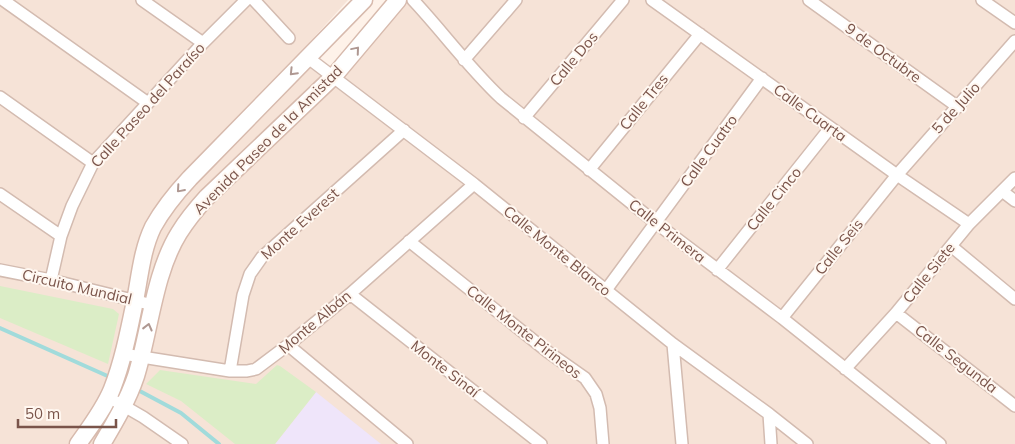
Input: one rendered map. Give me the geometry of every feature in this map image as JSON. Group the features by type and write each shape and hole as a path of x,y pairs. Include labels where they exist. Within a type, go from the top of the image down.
{"street":[{"path":"3,0 148,103"},
{"path":"142,0 203,43"},
{"name":"Calle Paseo del Paraíso","path":"51,280 61,236 72,206 93,163 203,43 246,0"},
{"path":"254,0 289,38"},
{"name":"Avenida Paseo de la Amistad","path":"78,444 111,393 121,362 135,300 141,259 153,227 172,198 190,178 364,0"},
{"name":"Avenida Paseo de la Amistad","path":"102,444 127,399 136,375 153,305 168,258 178,235 192,213 334,76 398,0"},
{"name":"Calle Primera","path":"412,0 437,26 464,60 524,118 656,223 782,318 940,444"},
{"path":"464,60 516,0"},
{"name":"Calle Dos","path":"524,118 623,0"},
{"name":"9 de Octubre","path":"808,0 958,106"},
{"path":"982,0 1015,23"},
{"name":"Calle Cuarta","path":"658,2 830,128 969,224"},
{"name":"Calle Tres","path":"589,170 700,34"},
{"name":"5 de Julio","path":"897,175 1015,41"},
{"name":"Calle Monte Blanco","path":"308,57 474,184 673,344 807,444"},
{"name":"Calle Cuatro","path":"606,290 762,78"},
{"path":"0,97 93,163"},
{"name":"Calle Cinco","path":"717,270 830,128"},
{"name":"Monte Everest","path":"230,371 243,295 250,274 262,256 404,130"},
{"name":"Calle Seis","path":"782,318 897,175"},
{"name":"Calle Siete","path":"844,369 896,313 969,224 1015,178"},
{"name":"Monte Albán","path":"121,362 140,358 230,371 256,369 350,294 474,184"},
{"path":"1002,191 1015,201"},
{"path":"0,194 61,236"},
{"name":"Calle Monte Pirineos","path":"408,241 548,352 585,378 596,394 600,408 603,444"},
{"path":"951,246 1015,299"},
{"name":"Circuito Mundial","path":"0,270 51,280 153,305"},
{"name":"Monte Sinaí","path":"350,294 541,444"},
{"name":"Calle Segunda","path":"896,313 1015,406"},
{"path":"673,344 682,444"},
{"path":"288,345 408,444"},
{"path":"111,393 127,399 182,444"},
{"path":"769,414 771,444"}],"shaded area":[{"path":"0,0 348,0 296,57 333,85 345,76 408,0 1015,0 1015,444 0,444"},
{"path":"316,392 381,444 275,444"}],"green space":[{"path":"0,286 113,309 119,314 108,364 0,318"},
{"path":"277,365 316,392 275,444 235,444 181,401 146,384 160,370 256,384"}],"waterway":[{"path":"0,328 112,378"},
{"path":"136,389 181,413 219,444"}]}
